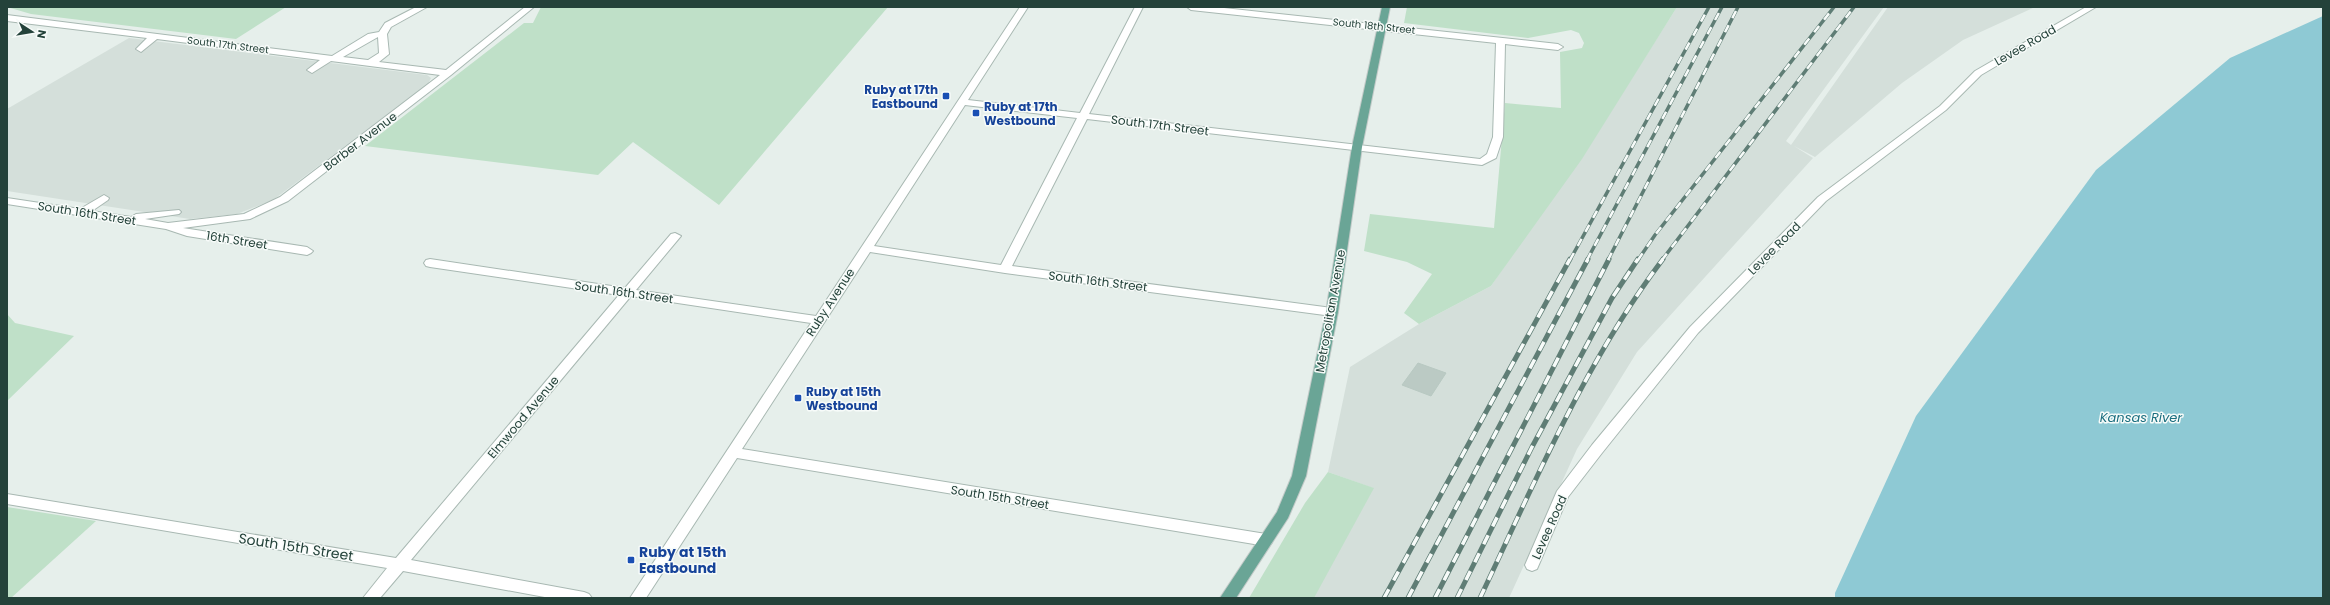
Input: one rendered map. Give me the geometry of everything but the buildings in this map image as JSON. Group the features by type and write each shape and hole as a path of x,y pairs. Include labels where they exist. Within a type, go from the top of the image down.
{"main road":[{"name":"Metropolitan Avenue","path":"1228,598 1283,514 1299,476 1332,312 1357,147 1386,7"}],"street":[{"path":"370,63 384,54 382,34 388,25 423,7"},
{"name":"Barber Avenue","path":"168,226 225,221 246,217 264,210 284,199 448,73 530,7"},
{"name":"Ruby Avenue","path":"638,598 734,453 865,248 963,102 1024,7"},
{"path":"1006,269 1139,7"},
{"name":"South 18th Street","path":"1191,7 1382,26 1558,47"},
{"name":"Levee Road","path":"1532,565 1562,495 1694,330 1816,205 1942,108 1978,72 2092,7"},
{"name":"South 17th Street","path":"7,18 448,73"},
{"path":"312,70 371,36 382,34"},
{"path":"141,49 155,36"},
{"name":"South 17th Street","path":"963,102 1482,162 1492,156 1498,137 1502,41"},
{"path":"82,213 104,198"},
{"name":"South 16th Street","path":"7,201 168,226"},
{"path":"123,219 175,212"},
{"name":"16th Street","path":"168,226 187,233 307,251"},
{"name":"Elmwood Avenue","path":"371,598 675,236"},
{"name":"South 16th Street","path":"865,248 1006,269 1332,312"},
{"name":"South 16th Street","path":"430,263 818,320"},
{"name":"South 15th Street","path":"734,453 1266,540"},
{"name":"South 15th Street","path":"7,499 399,564 584,598"}],"shaded area":[{"path":"1677,7 1884,7 1786,141 1791,145 1888,7 2035,7 1963,40 1902,83 1815,157 1794,146 1813,158 1637,352 1577,449 1509,598 1312,598 1373,488 1328,472 1350,367 1419,324 1491,286 1623,92"},
{"path":"129,38 427,75 431,78 428,84 273,200 237,214 190,219 7,191 7,109"}],"green space":[{"path":"7,7 286,7 236,39 31,14"},
{"path":"541,7 888,7 719,205 633,142 598,175 365,146 524,23 533,23"},
{"path":"1407,7 1677,7 1582,159 1491,286 1419,324 1404,313 1432,274 1407,262 1364,251 1370,214 1494,228 1505,103 1561,108 1560,52 1582,48 1584,43 1579,33 1571,30 1528,38 1404,23"},
{"path":"7,314 15,323 74,336 7,401"},
{"path":"1328,472 1374,488 1314,598 1249,598 1305,503"},
{"path":"7,507 96,521 11,598 7,598"}],"water":[{"name":"Kansas River","path":"2323,16 2323,598 1835,598 1835,593 1916,416 2096,170 2230,58"}],"railway":[{"path":"1570,260 1709,7"},
{"path":"1587,260 1722,7"},
{"path":"1608,260 1738,7"},
{"path":"1638,260 1655,235 1834,7"},
{"path":"1662,260 1854,7"},
{"path":"1384,598 1570,259"},
{"path":"1408,598 1588,259"},
{"path":"1435,598 1609,259"},
{"path":"1457,598 1532,447 1612,298 1638,259"},
{"path":"1480,598 1542,467 1585,381 1635,298 1663,259"}],"place":[{"name":"Ruby at 17th Eastbound","path":"946,96"},
{"name":"Ruby at 17th Westbound","path":"976,113"},
{"name":"Ruby at 15th Westbound","path":"798,398"},
{"name":"Ruby at 15th Eastbound","path":"631,560"}]}
